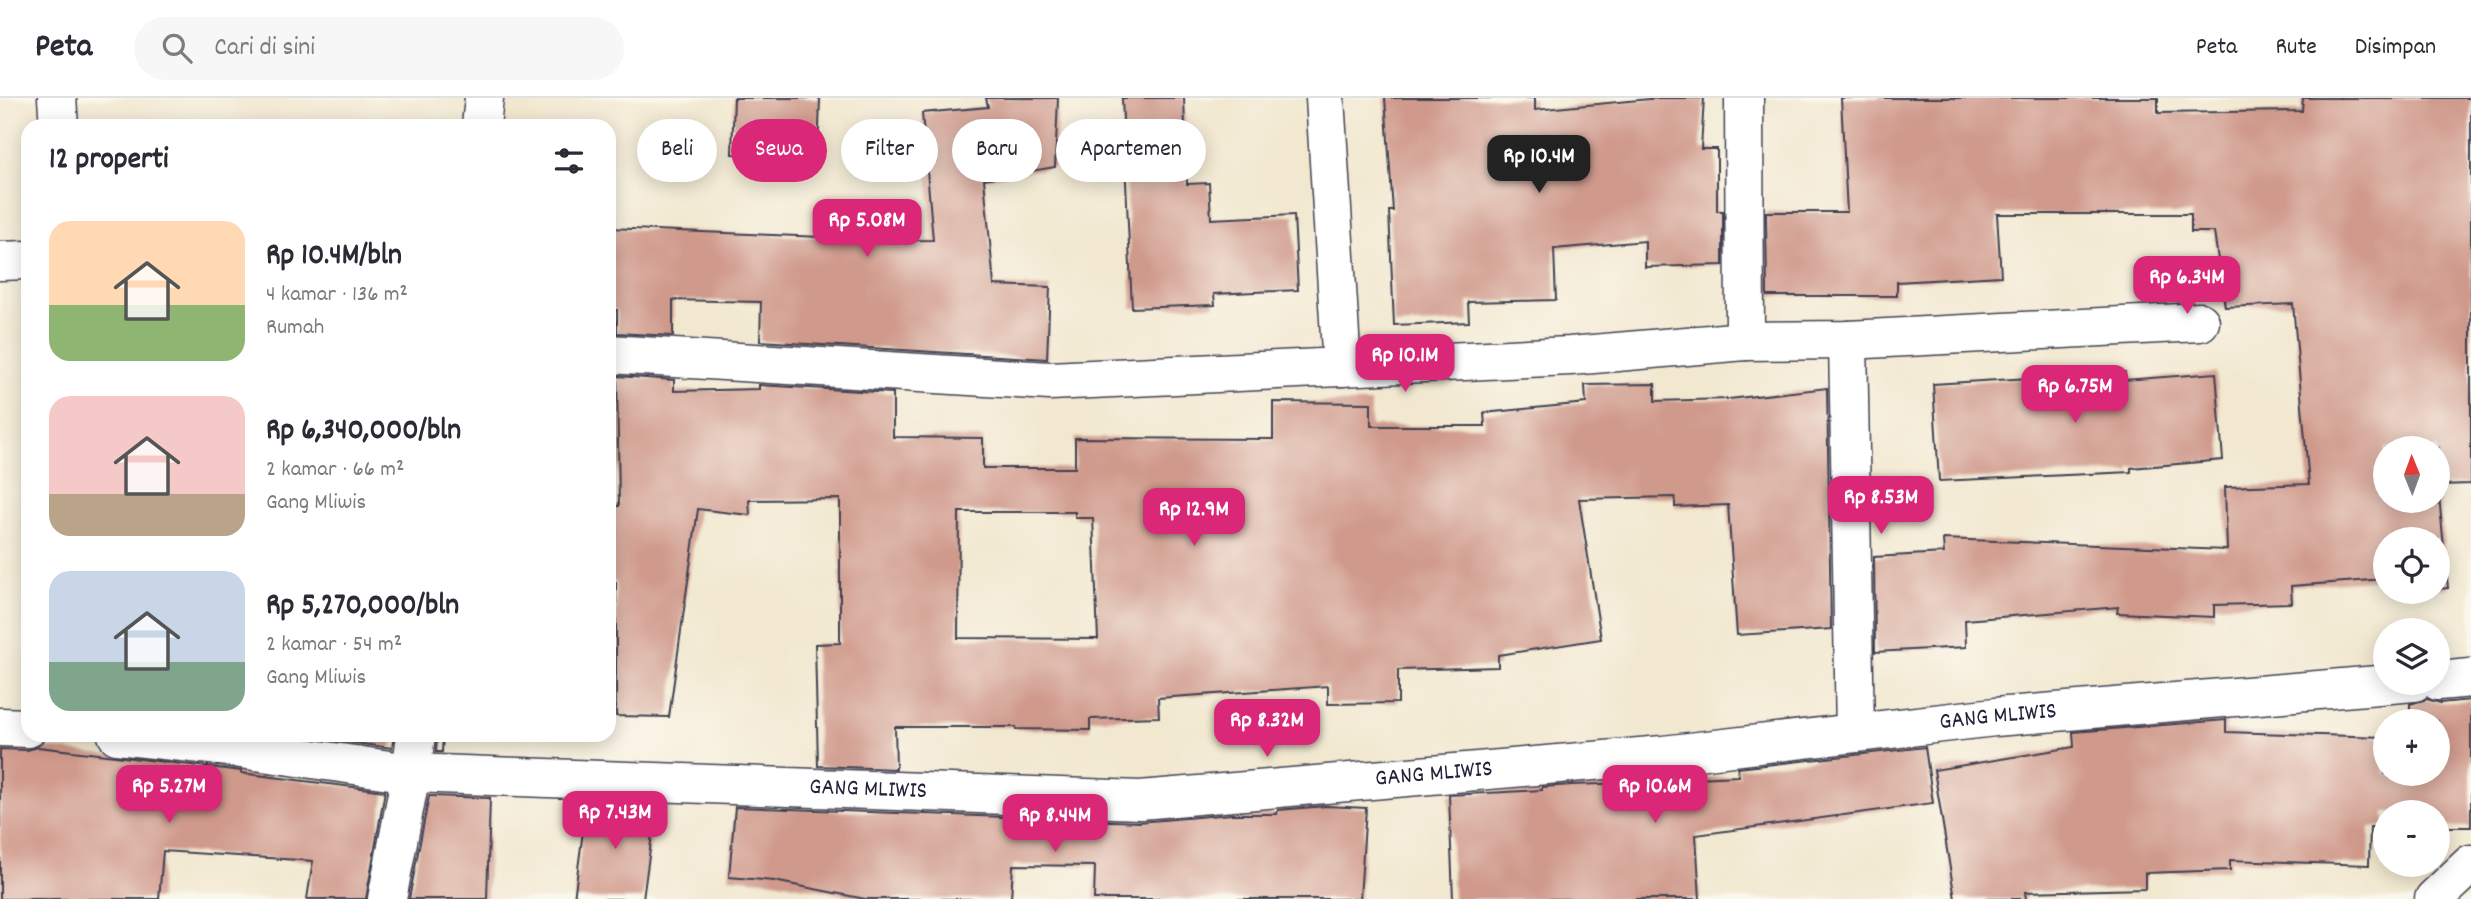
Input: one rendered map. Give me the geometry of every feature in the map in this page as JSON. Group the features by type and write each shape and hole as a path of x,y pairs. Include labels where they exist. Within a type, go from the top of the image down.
{"street":[{"path":"57,98 58,119"},
{"path":"482,119 484,98"},
{"path":"1325,98 1342,367"},
{"path":"1744,98 1745,341"},
{"path":"0,261 21,260"},
{"path":"616,354 1050,381 1570,356 1745,341 1848,340 2200,322"},
{"path":"1848,340 1855,733"},
{"path":"2450,680 2471,678"},
{"name":"GANG MLIWIS","path":"183,742 411,773 1140,800 1663,755 1995,717 2373,685"},
{"path":"0,727 21,728"},
{"path":"387,899 415,742"},
{"path":"2434,899 2469,871"}],"building":[{"path":"734,98 820,98 819,119 733,119"},
{"path":"986,98 1058,98 1055,167 1042,169 1042,119 952,119 952,182 984,182 994,285 1050,287 1047,359 760,341 761,302 673,300 673,336 617,333 616,228 822,237 822,241 933,240 928,182 938,182 938,119 923,119 922,113 988,107"},
{"path":"1122,98 1184,98 1185,119 1123,119"},
{"path":"1385,98 1535,98 1535,110 1660,98 1704,98 1701,149 1717,149 1717,211 1723,211 1723,265 1645,267 1645,241 1554,249 1556,300 1468,302 1469,322 1394,325 1389,211 1393,211"},
{"path":"1841,98 2158,98 2158,113 2302,111 2303,98 2471,98 2471,484 2450,485 2450,436 2373,436 2373,513 2441,513 2442,527 2373,527 2373,580 2291,586 2292,603 2214,605 2214,617 2117,613 2118,607 1965,620 1966,647 1875,652 1874,557 1944,553 1943,539 2227,550 2225,487 2309,484 2293,304 2225,307 2214,232 2191,232 2191,214 1997,214 2001,276 1897,282 1897,296 1767,296 1766,212 1847,212"},
{"path":"1126,182 1209,183 1211,219 1294,215 1298,290 1214,294 1215,305 1132,308"},
{"path":"2125,372 2125,380 2216,373 2223,460 2131,468 2131,472 1939,481 1933,384"},
{"path":"617,376 674,380 674,391 759,389 759,385 893,393 893,437 983,438 983,468 1075,468 1075,438 1273,439 1273,402 1371,403 1371,426 1485,426 1484,413 1586,403 1585,385 1655,384 1655,401 1729,399 1827,388 1831,629 1737,635 1728,505 1675,507 1675,497 1579,499 1601,639 1498,655 1498,667 1398,670 1398,703 1328,704 1328,686 1158,698 1159,717 1090,719 1090,730 895,727 896,769 818,766 815,644 840,643 840,499 749,500 750,515 698,509 669,717 616,716 616,506 619,506","holes":["959,512 1075,512 1075,518 1093,518 1098,639 958,638"]},
{"path":"2427,699 2440,703 2471,700 2471,827 2450,827 2450,800 2373,800 2369,865 2230,860 2230,870 2145,873 2145,889 2025,892 2026,899 1955,899 1934,770 2074,747 2073,732 2226,720 2226,732 2373,737 2373,786 2450,786 2450,709 2410,709 2410,704"},
{"path":"347,742 393,742 392,748"},
{"path":"437,742 443,742 442,752 436,752"},
{"path":"38,747 385,791 366,899 307,899 313,861 163,851 159,899 0,899 0,749 27,750"},
{"path":"1925,747 1933,803 1696,835 1700,899 1453,899 1449,795 1542,790 1542,787 1629,781 1739,776 1738,768"},
{"path":"429,796 490,798 487,899 409,899"},
{"path":"587,801 656,806 643,899 574,899"},
{"path":"1326,806 1366,808 1360,899 1094,899 1095,866 1013,865 1011,899 865,899 774,881 729,877 735,807 1139,822 1232,814 1277,814 1278,810"}]}
